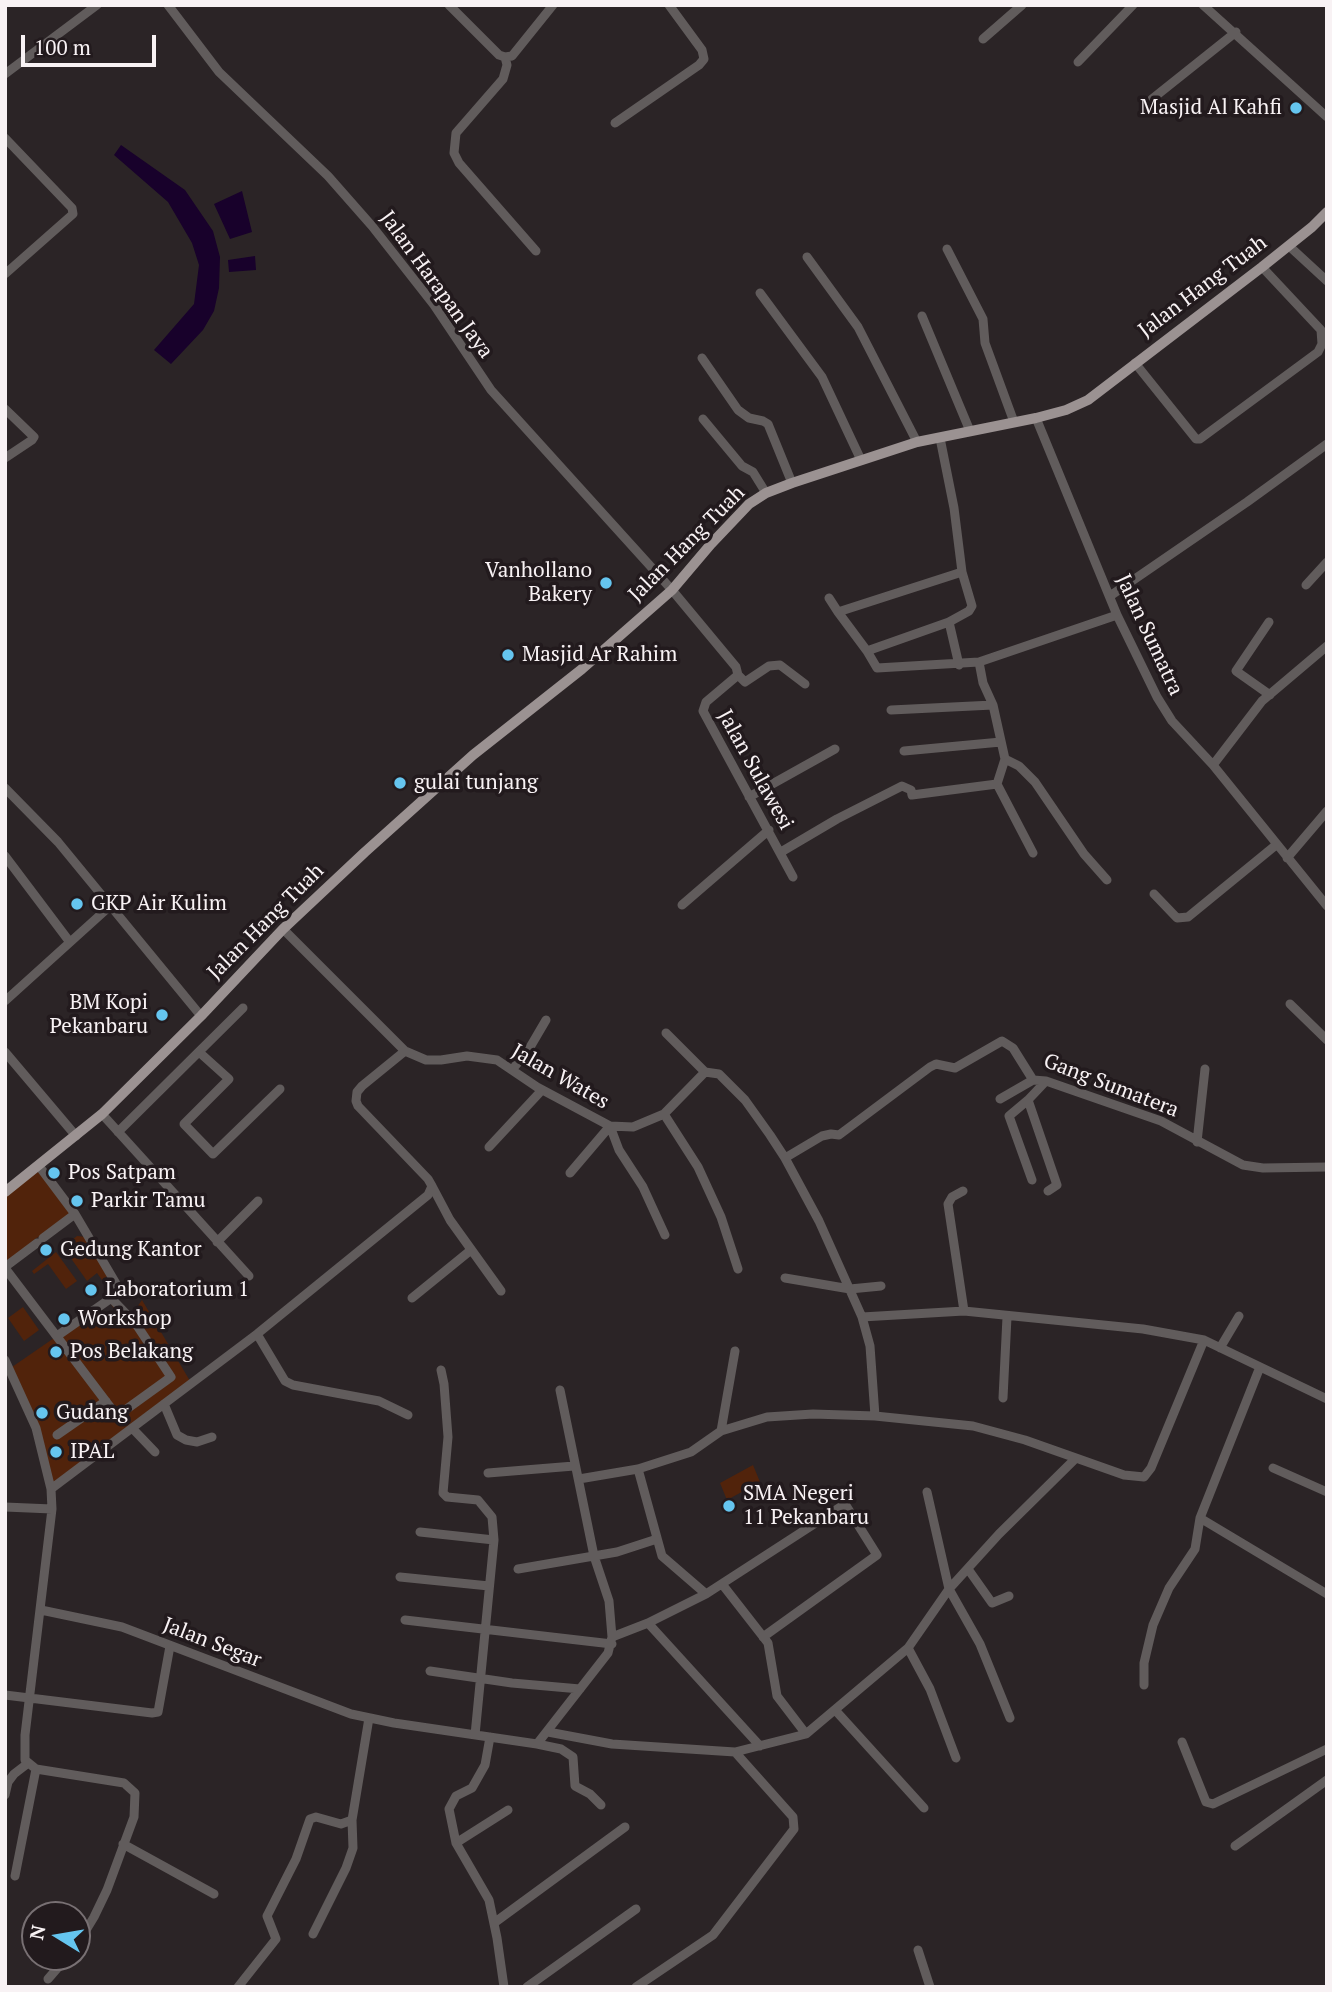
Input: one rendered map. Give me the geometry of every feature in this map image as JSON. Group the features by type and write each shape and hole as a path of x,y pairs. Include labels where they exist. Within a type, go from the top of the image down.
{"main road":[{"name":"Jalan Hang Tuah","path":"5,1192 102,1114 201,1016 282,929 473,755 582,669 673,590 749,504 766,493 792,483 917,442 1036,418 1066,410 1088,400 1289,246 1327,212"}],"street":[{"path":"5,74 97,5"},
{"name":"Jalan Harapan Jaya","path":"168,5 219,72 328,176 372,226 434,305 491,390 673,590"},
{"path":"449,5 499,55 505,57 512,56 552,5"},
{"path":"615,123 704,59 702,50 669,5"},
{"path":"983,39 1022,5"},
{"path":"1078,62 1133,5"},
{"path":"1203,5 1327,117"},
{"path":"1152,99 1236,32"},
{"path":"505,57 507,65 503,79 456,133 453,152 459,163 536,251"},
{"path":"5,138 73,211 72,217 5,274"},
{"path":"1289,246 1327,281"},
{"path":"947,249 983,319 985,343 1014,422"},
{"path":"807,257 858,327 917,442"},
{"path":"1135,363 1196,439 1200,439 1318,352 1322,344 1321,330 1262,267"},
{"path":"760,293 822,377 861,460"},
{"path":"922,316 970,431"},
{"path":"702,358 738,410 749,418 768,425 792,483"},
{"path":"5,409 34,437 5,458"},
{"name":"Jalan Sumatra","path":"1036,418 1117,615 1143,672 1164,709 1326,902"},
{"path":"703,419 742,466 753,472 766,493"},
{"path":"867,651 949,622 969,611 972,606 962,572 954,508 940,438"},
{"path":"1110,596 1327,444"},
{"path":"1306,585 1327,562"},
{"path":"838,612 962,572"},
{"name":"Jalan Sulawesi","path":"673,590 736,667 738,675 706,702 703,711 793,877"},
{"path":"829,598 877,668 979,662 1117,615"},
{"path":"1269,621 1236,671 1270,695"},
{"path":"949,622 959,664"},
{"path":"1213,765 1262,701 1327,646"},
{"path":"979,662 983,683 993,705 1005,759 997,784 1033,853"},
{"path":"738,675 745,682 769,666 780,665 805,684"},
{"path":"891,710 993,705"},
{"path":"904,751 1001,742"},
{"path":"748,797 835,749"},
{"path":"1005,759 1019,766 1035,782 1084,853 1107,880"},
{"path":"781,852 837,819 902,786 911,790 912,795 997,784"},
{"path":"5,788 58,842 201,1016"},
{"path":"1287,858 1327,811"},
{"path":"682,905 769,830"},
{"path":"1154,894 1177,918 1188,917 1276,845"},
{"path":"5,856 69,941"},
{"path":"5,1001 109,907"},
{"name":"Jalan Wates","path":"282,929 405,1051 426,1060 467,1056 497,1060 542,1090 610,1126 632,1127 664,1114 705,1072"},
{"path":"1290,1004 1327,1040"},
{"path":"118,1132 243,1008"},
{"path":"512,1070 529,1049 546,1020"},
{"path":"666,1033 705,1072 719,1074 745,1101 785,1158 819,1221 862,1317 870,1346 875,1416"},
{"name":"Gang Sumatera","path":"785,1158 822,1136 831,1134 841,1139 930,1067 936,1064 956,1068 998,1042 1010,1044 1033,1080 1161,1121 1243,1165 1263,1168 1327,1167"},
{"path":"405,1051 362,1086 357,1092 356,1101 432,1186 450,1220 501,1291"},
{"path":"5,1052 76,1136"},
{"path":"199,1052 229,1079 184,1124 213,1154 279,1089"},
{"path":"1197,1142 1205,1069"},
{"path":"1000,1099 1033,1080"},
{"path":"1032,1180 1009,1116 1046,1082"},
{"path":"489,1147 542,1090"},
{"path":"1028,1100 1057,1185 1048,1191"},
{"path":"102,1114 249,1276"},
{"path":"664,1114 698,1167 721,1217 738,1269"},
{"path":"570,1173 610,1126 619,1150 643,1187 665,1235"},
{"path":"39,1166 75,1214 118,1287 117,1294 57,1336"},
{"path":"51,1489 257,1335 428,1195 432,1186"},
{"path":"963,1191 952,1197 948,1204 964,1311"},
{"path":"217,1242 258,1201"},
{"path":"75,1214 5,1267 117,1416 171,1377 136,1324 111,1298"},
{"path":"412,1298 471,1250"},
{"path":"785,1278 850,1289 881,1286"},
{"path":"862,1317 964,1311 1143,1329 1204,1340 1327,1399"},
{"path":"1220,1348 1239,1316"},
{"path":"1003,1398 1007,1317"},
{"path":"257,1335 285,1381 293,1385 379,1401 408,1415"},
{"path":"579,1479 638,1469 691,1452 721,1431 766,1417 813,1413 973,1426 1025,1440 1124,1475 1144,1477 1151,1468 1204,1340"},
{"path":"721,1431 735,1351"},
{"path":"5,1360 36,1428 51,1489 52,1509 24,1756 31,1766 15,1876"},
{"path":"1144,1685 1144,1663 1153,1625 1169,1588 1195,1549 1200,1518 1260,1367"},
{"path":"441,1370 448,1437 443,1493 447,1497 472,1498 482,1503 492,1517 494,1540 475,1735"},
{"path":"537,1744 608,1653 612,1641 610,1601 594,1556 560,1390"},
{"path":"57,1435 106,1401"},
{"path":"164,1404 177,1435 197,1442 212,1437"},
{"path":"132,1428 155,1452"},
{"path":"548,1732 612,1744 735,1752 806,1734 908,1648 949,1589 999,1534 1076,1458"},
{"path":"488,1473 574,1466"},
{"path":"1273,1468 1327,1492"},
{"path":"638,1469 662,1556 706,1594"},
{"path":"927,1492 949,1589 980,1644 1010,1718"},
{"path":"405,1620 486,1631 612,1641 706,1594 845,1504 877,1555 763,1637"},
{"path":"5,1507 52,1509"},
{"path":"1200,1518 1327,1594"},
{"path":"420,1532 494,1540"},
{"path":"518,1569 617,1552 657,1539"},
{"path":"968,1569 992,1603 1009,1596"},
{"path":"400,1577 489,1586"},
{"path":"722,1584 768,1643 777,1696 806,1734"},
{"name":"Jalan Segar","path":"41,1612 122,1627 351,1714 561,1749 573,1756 575,1786 590,1794 601,1805"},
{"path":"648,1623 760,1746"},
{"path":"5,1695 158,1712 170,1646"},
{"path":"908,1648 930,1689 956,1758"},
{"path":"430,1671 580,1689"},
{"path":"836,1711 925,1808"},
{"path":"313,1934 353,1848 352,1820 369,1718"},
{"path":"489,1737 485,1765 472,1788 456,1796 449,1809 456,1843 489,1900 504,1987"},
{"path":"1182,1742 1206,1801 1213,1804 1327,1749"},
{"path":"636,1987 713,1936 794,1829 793,1816 735,1752"},
{"path":"5,1795 8,1782 14,1774 31,1766 124,1783 135,1793 135,1810 107,1891 91,1920"},
{"path":"1236,1846 1327,1780"},
{"path":"456,1843 508,1811"},
{"path":"239,1987 276,1939 267,1916 296,1859 310,1819 316,1817 341,1824 352,1820"},
{"path":"494,1923 625,1827"},
{"path":"123,1844 214,1894"},
{"path":"527,1987 636,1909"},
{"path":"918,1951 930,1987"},
{"path":"48,1979 55,1971"}],"shaded area":[{"path":"121,145 185,190 213,231 220,257 219,288 214,311 203,330 171,364 154,350 194,304 199,265 192,243 168,202 114,155"},
{"path":"242,191 252,232 230,239 214,204"},
{"path":"255,256 256,270 229,272 228,260"},
{"path":"42,1169 75,1214 35,1239 5,1267 5,1196"},
{"path":"77,1236 87,1237 109,1275 102,1280 97,1273 87,1281 63,1247"},
{"path":"56,1252 77,1281 66,1289 48,1264 34,1274 32,1271"},
{"path":"108,1300 130,1317 142,1300 190,1381 53,1485 12,1367 86,1316 93,1326 115,1310"},
{"path":"23,1307 39,1330 24,1341 8,1318"},
{"path":"753,1465 760,1482 727,1500 720,1483"}],"place":[{"name":"Masjid Al Kahfi","path":"1296,108"},
{"name":"Vanhollano Bakery","path":"606,583"},
{"name":"Masjid Ar Rahim","path":"508,655"},
{"name":"gulai tunjang","path":"400,783"},
{"name":"GKP Air Kulim","path":"77,904"},
{"name":"BM Kopi Pekanbaru","path":"162,1015"},
{"name":"Pos Satpam","path":"54,1173"},
{"name":"Parkir Tamu","path":"77,1201"},
{"name":"Gedung Kantor","path":"46,1250"},
{"name":"Laboratorium 1","path":"91,1290"},
{"name":"Workshop","path":"64,1319"},
{"name":"Pos Belakang","path":"56,1352"},
{"name":"Gudang","path":"42,1413"},
{"name":"IPAL","path":"56,1452"},
{"name":"SMA Negeri 11 Pekanbaru","path":"729,1506"}]}
